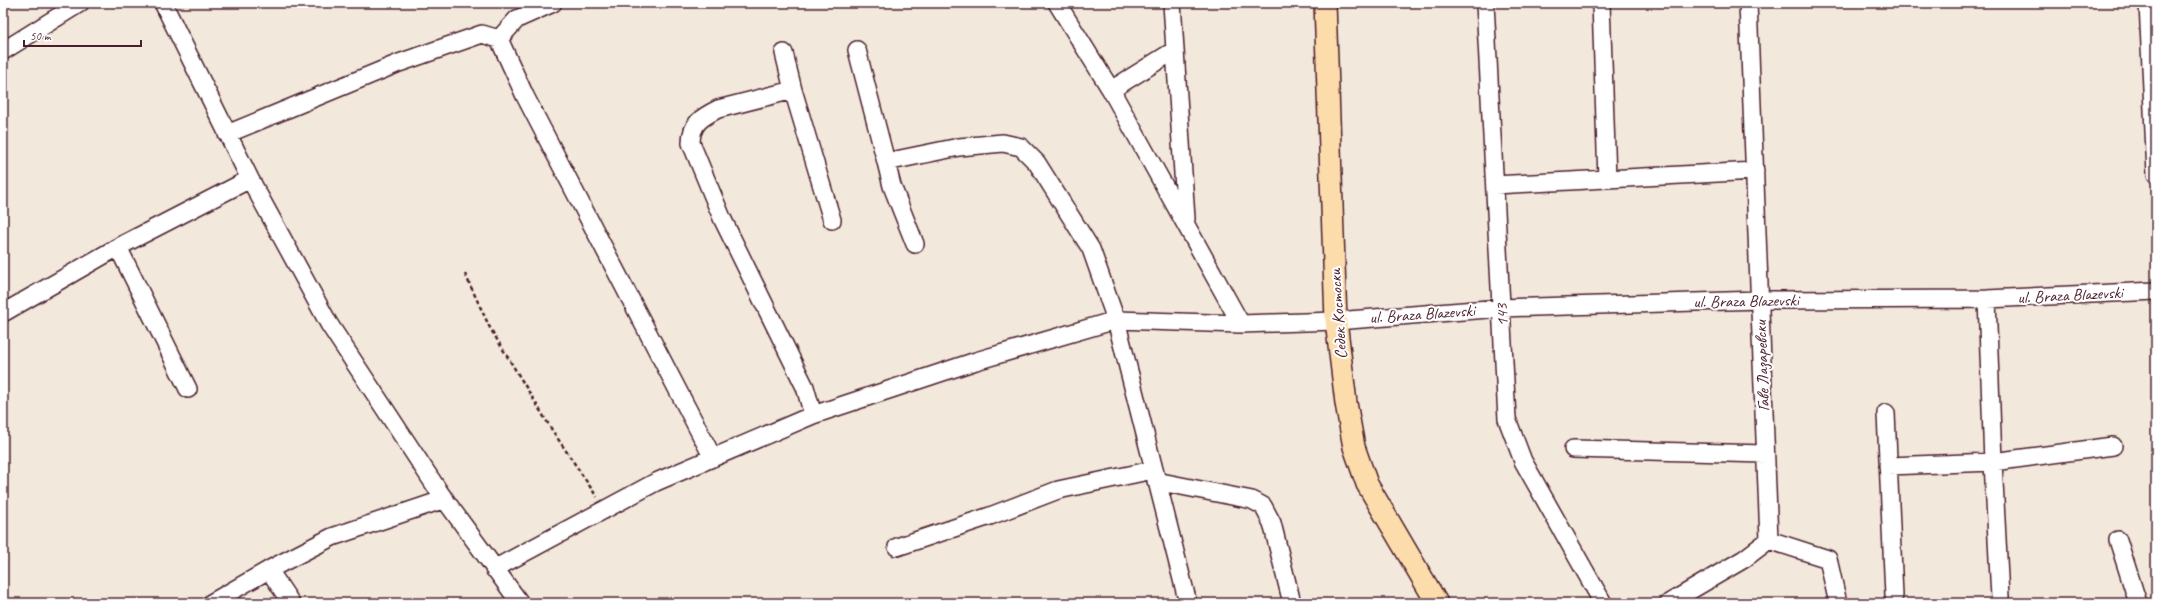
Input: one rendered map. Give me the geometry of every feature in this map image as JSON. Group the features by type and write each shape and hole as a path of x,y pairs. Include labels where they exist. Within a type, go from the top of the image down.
{"main road":[{"name":"Седек Костоски","path":"1324,3 1336,321 1354,447 1367,484 1436,603"}],"street":[{"path":"3,51 80,3"},
{"path":"162,3 250,179 329,324 445,499 494,569 520,603"},
{"path":"499,39 517,19 553,3"},
{"path":"1058,3 1111,90 1241,324"},
{"path":"1172,3 1186,225"},
{"name":"143","path":"1486,3 1507,419 1523,461 1603,603"},
{"path":"1601,3 1607,179"},
{"name":"Гаве Лазаревски","path":"1748,3 1769,540"},
{"path":"2148,3 2156,174"},
{"path":"227,134 399,63 482,34 499,39 525,96 713,458"},
{"path":"857,50 892,186 915,244"},
{"path":"1111,90 1175,50"},
{"path":"784,53 793,90 832,220"},
{"path":"793,90 712,112 695,125 691,132 691,143 728,231 805,387 813,415"},
{"path":"886,162 959,148 1003,143 1021,147 1037,163 1091,249 1116,320 1154,475 1188,603"},
{"path":"1495,185 1754,171"},
{"path":"1158,174 1182,172"},
{"path":"3,313 118,247 250,179"},
{"path":"118,247 188,389"},
{"name":"ul. Braza Blazevski","path":"494,569 656,482 813,415 976,361 1116,320 1241,324 1336,321 1501,308 1759,300 1987,299 2156,291"},
{"path":"1987,299 2000,597"},
{"path":"1886,413 1894,596"},
{"path":"1888,466 1993,462 2114,446"},
{"path":"1573,449 1765,454"},
{"path":"897,547 990,516 1058,490 1154,475 1252,500 1264,506 1272,523 1292,603"},
{"path":"211,603 332,537 445,499"},
{"path":"1670,603 1744,559 1769,540 1828,559 1838,603"},
{"path":"2118,540 2138,603"},
{"path":"269,570 291,603"}],"path":[{"path":"465,274 490,328 552,430 605,509"},
{"path":"882,603 886,601"}]}
